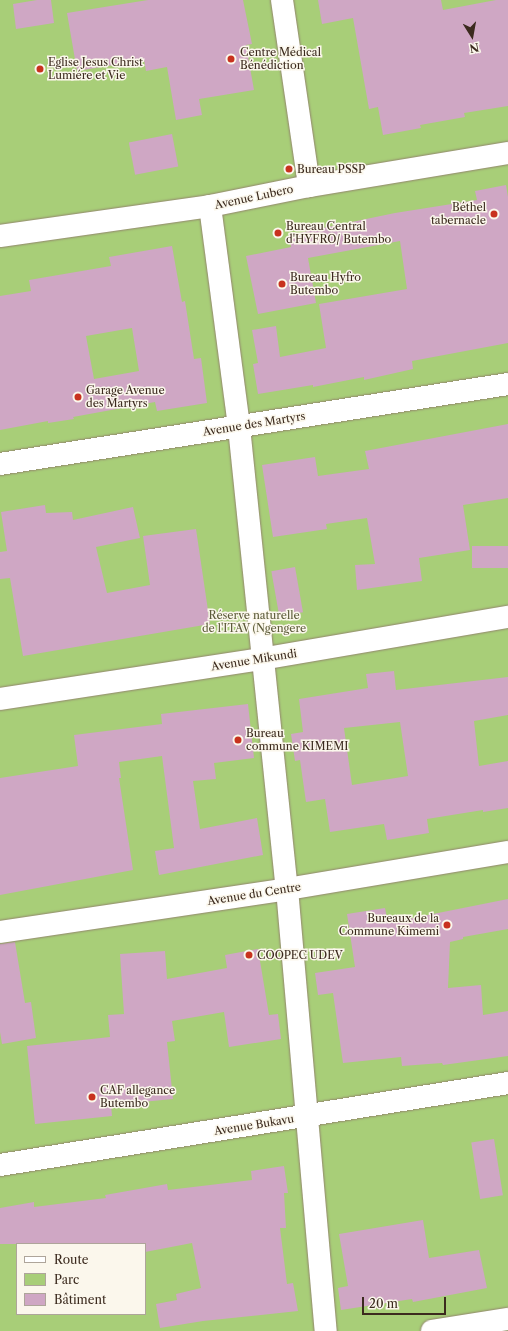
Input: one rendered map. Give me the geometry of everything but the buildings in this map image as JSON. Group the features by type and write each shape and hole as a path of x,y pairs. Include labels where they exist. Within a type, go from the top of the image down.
{"street":[{"path":"282,0 309,186"},
{"name":"Avenue Lubero","path":"0,236 210,206 309,186 508,153"},
{"path":"210,206 239,427 287,889 326,1331"},
{"name":"Avenue des Martyrs","path":"0,464 508,384"},
{"name":"Avenue Mikundi","path":"0,699 262,659 508,617"},
{"name":"Avenue du Centre","path":"0,932 287,889 508,852"},
{"name":"Avenue Bukavu","path":"0,1165 308,1117 508,1083"},
{"path":"432,1331 508,1319"}],"green space":[{"name":"Réserve naturelle de l'ITAV (Ngengere","path":"0,0 508,0 508,1331 0,1331"}],"place":[{"name":"Centre Médical Bénédiction","path":"231,59"},
{"name":"Eglise Jesus Christ Lumiére et Vie","path":"40,69"},
{"name":"Bureau PSSP","path":"289,169"},
{"name":"Béthel tabernacle","path":"494,214"},
{"name":"Bureau Central d'HYFRO/ Butembo","path":"278,233"},
{"name":"Bureau Hyfro Butembo","path":"282,284"},
{"name":"Garage Avenue des Martyrs","path":"78,397"},
{"name":"Bureau commune KIMEMI","path":"238,740"},
{"name":"Bureaux de la Commune Kimemi","path":"447,925"},
{"name":"COOPEC UDEV","path":"249,955"},
{"name":"CAF allegance Butembo","path":"92,1097"}]}
